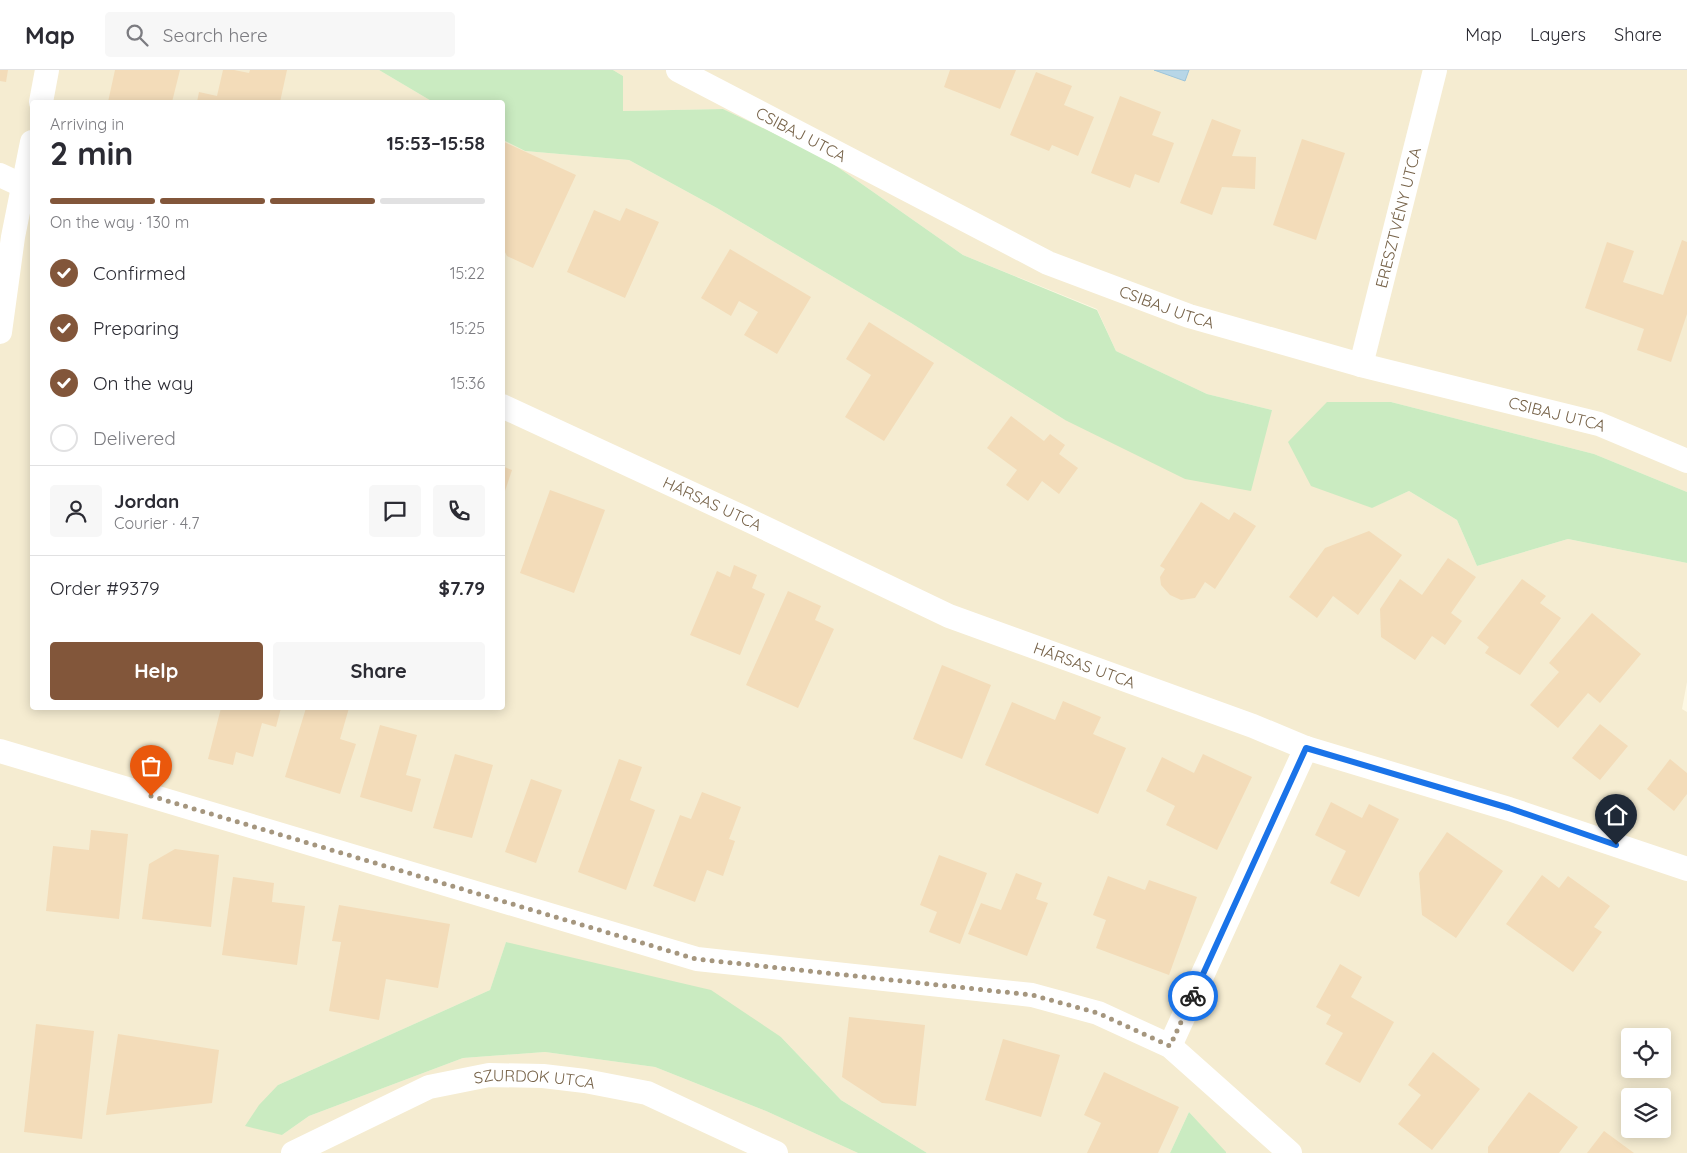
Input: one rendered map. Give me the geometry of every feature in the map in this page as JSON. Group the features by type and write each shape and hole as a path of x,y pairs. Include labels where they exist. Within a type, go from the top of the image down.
{"street":[{"path":"41,100 47,70"},
{"name":"CSIBAJ UTCA","path":"678,70 1048,264 1188,316 1361,365 1599,424 1687,461"},
{"name":"ERESZTVÉNY UTCA","path":"1361,365 1435,70"},
{"path":"0,332 13,237 28,188 30,165"},
{"path":"0,175 28,188"},
{"name":"HÁRSAS UTCA","path":"505,407 744,518 949,616 1253,726 1306,748 1509,808 1687,869"},
{"path":"1170,1046 1306,748"},
{"path":"0,750 696,959 1032,995 1098,1013 1170,1046 1290,1153"},
{"name":"SZURDOK UTCA","path":"293,1153 335,1144 429,1087 489,1075 543,1076 585,1081 647,1093 776,1153"}],"shaded area":[{"path":"0,70 379,70 430,100 30,100 30,710 505,710 505,141 525,151 629,160 717,208 911,323 1065,420 1272,410 1207,394 1116,351 1097,309 963,255 822,156 723,109 623,111 623,76 613,70 1687,70 1687,492 1594,454 1391,402 1371,508 1409,491 1457,520 1477,566 1568,539 1687,563 1687,682 1682,709 1687,712 1687,1153 1226,1153 1189,1112 1170,1153 927,1153 841,1100 781,1037 506,942 490,990 278,1085 282,1135 309,1116 463,1058 545,1052 655,1067 766,1111 858,1153 0,1153"}],"green space":[{"path":"379,70 613,70 623,76 623,111 723,109 822,156 963,255 1097,310 1116,351 1207,394 1272,410 1251,491 1185,479 1065,420 911,323 717,208 629,160 525,151 505,141 505,100 430,100"},
{"path":"1327,402 1391,402 1594,454 1687,492 1687,563 1568,539 1477,566 1457,520 1409,491 1372,508 1311,486 1288,442"},
{"path":"506,942 711,990 781,1037 841,1100 927,1153 858,1153 766,1111 655,1067 545,1052 463,1058 309,1116 282,1135 245,1126 259,1105 278,1085 490,990"},
{"path":"1189,1112 1226,1152 1226,1153 1170,1153"}],"water":[{"path":"1154,70 1189,70 1185,81"}],"building":[{"path":"0,70 8,70 6,82 0,81"},
{"path":"115,70 180,70 172,100 108,100"},
{"path":"223,70 249,73 250,70 287,70 280,100 197,100 199,92 217,96"},
{"path":"950,70 1016,70 1000,109 944,87"},
{"path":"1036,72 1072,86 1064,105 1094,117 1078,156 1052,145 1049,151 1010,135"},
{"path":"1120,96 1161,112 1152,135 1174,143 1159,183 1135,174 1130,188 1091,173"},
{"path":"1212,119 1241,130 1232,156 1256,157 1255,189 1222,187 1212,215 1180,203"},
{"path":"1302,139 1345,153 1316,240 1273,225"},
{"path":"505,142 576,175 533,268 507,256 505,252"},
{"path":"626,208 659,222 625,298 567,272 594,210 620,221"},
{"path":"1682,240 1687,242 1687,314 1671,362 1637,350 1644,329 1585,308 1607,242 1634,251 1623,282 1663,295"},
{"path":"730,249 811,297 777,354 744,335 758,312 739,301 731,316 701,298"},
{"path":"869,322 934,363 884,441 845,417 871,375 846,359"},
{"path":"1011,416 1044,441 1050,434 1065,445 1059,454 1078,468 1059,494 1042,481 1028,501 1006,485 1017,470 987,448"},
{"path":"505,467 512,470 505,491"},
{"path":"550,490 605,510 574,593 520,573"},
{"path":"1201,502 1229,520 1234,512 1256,526 1215,589 1205,582 1195,598 1181,600 1170,595 1161,585 1160,577 1165,569 1160,566"},
{"path":"1369,531 1402,555 1358,615 1333,596 1317,618 1289,597 1325,548"},
{"path":"1448,558 1476,577 1451,613 1462,621 1445,645 1432,636 1415,660 1381,637 1380,609 1400,579 1422,595"},
{"path":"734,565 757,575 752,588 765,594 740,655 690,635 717,571 730,577"},
{"path":"1522,579 1546,596 1540,603 1561,618 1520,675 1485,653 1489,647 1477,638"},
{"path":"788,591 821,606 815,620 834,629 798,708 746,685"},
{"path":"1592,613 1641,654 1600,703 1588,693 1558,728 1530,705 1559,672 1549,663"},
{"path":"942,665 991,685 962,759 913,739"},
{"path":"1063,701 1101,717 1093,734 1126,748 1098,814 985,765 1012,702 1055,720"},
{"path":"220,710 280,710 276,727 262,723 253,757 236,752 233,765 208,759"},
{"path":"305,710 348,710 340,739 356,744 340,794 285,777"},
{"path":"1600,724 1628,746 1600,780 1572,758"},
{"path":"380,725 417,735 406,775 421,779 412,812 360,797"},
{"path":"455,754 493,765 472,838 433,828"},
{"path":"1203,754 1252,777 1217,850 1166,825 1175,806 1146,791 1162,757 1194,773"},
{"path":"619,759 642,767 630,800 655,810 626,890 578,872"},
{"path":"1670,759 1687,773 1687,794 1674,811 1647,789"},
{"path":"531,779 562,790 536,863 505,852"},
{"path":"702,792 741,807 729,839 735,841 723,876 707,870 695,902 653,886 680,815 691,819"},
{"path":"1331,802 1362,818 1369,804 1399,819 1359,897 1330,883 1346,851 1315,835"},
{"path":"91,830 128,834 119,919 46,911 53,846 89,850"},
{"path":"1447,832 1503,871 1456,938 1422,915 1419,873"},
{"path":"175,849 219,855 211,927 142,919 149,864"},
{"path":"939,855 987,873 960,944 929,932 937,912 920,905"},
{"path":"1016,873 1042,883 1036,899 1048,903 1027,956 968,934 981,903 1001,910"},
{"path":"1542,875 1559,888 1568,876 1610,906 1594,927 1602,932 1573,972 1506,924"},
{"path":"1108,876 1145,890 1149,880 1197,897 1169,975 1096,948 1106,920 1093,915"},
{"path":"233,877 274,883 272,902 305,906 297,965 222,955"},
{"path":"339,905 450,924 438,988 386,979 379,1020 329,1011 341,942 332,941"},
{"path":"1340,964 1362,977 1351,997 1394,1022 1360,1083 1325,1064 1343,1033 1326,1024 1331,1015 1316,1007"},
{"path":"849,1017 925,1025 916,1106 882,1103 842,1077"},
{"path":"36,1024 94,1031 82,1139 24,1132"},
{"path":"118,1034 219,1050 212,1103 106,1115"},
{"path":"1003,1039 1060,1055 1041,1117 985,1100"},
{"path":"1433,1052 1480,1089 1432,1150 1398,1124 1421,1095 1408,1085"},
{"path":"1104,1072 1179,1107 1158,1153 1087,1153 1101,1123 1084,1115"},
{"path":"1529,1092 1578,1127 1559,1153 1488,1153 1488,1147"},
{"path":"1604,1131 1634,1153 1587,1153"}],"way so far":[{"path":"151,796 696,959 1032,995 1098,1013 1170,1046 1193,996"}],"route":[{"path":"1193,996 1306,748 1509,808 1616,845"}]}
